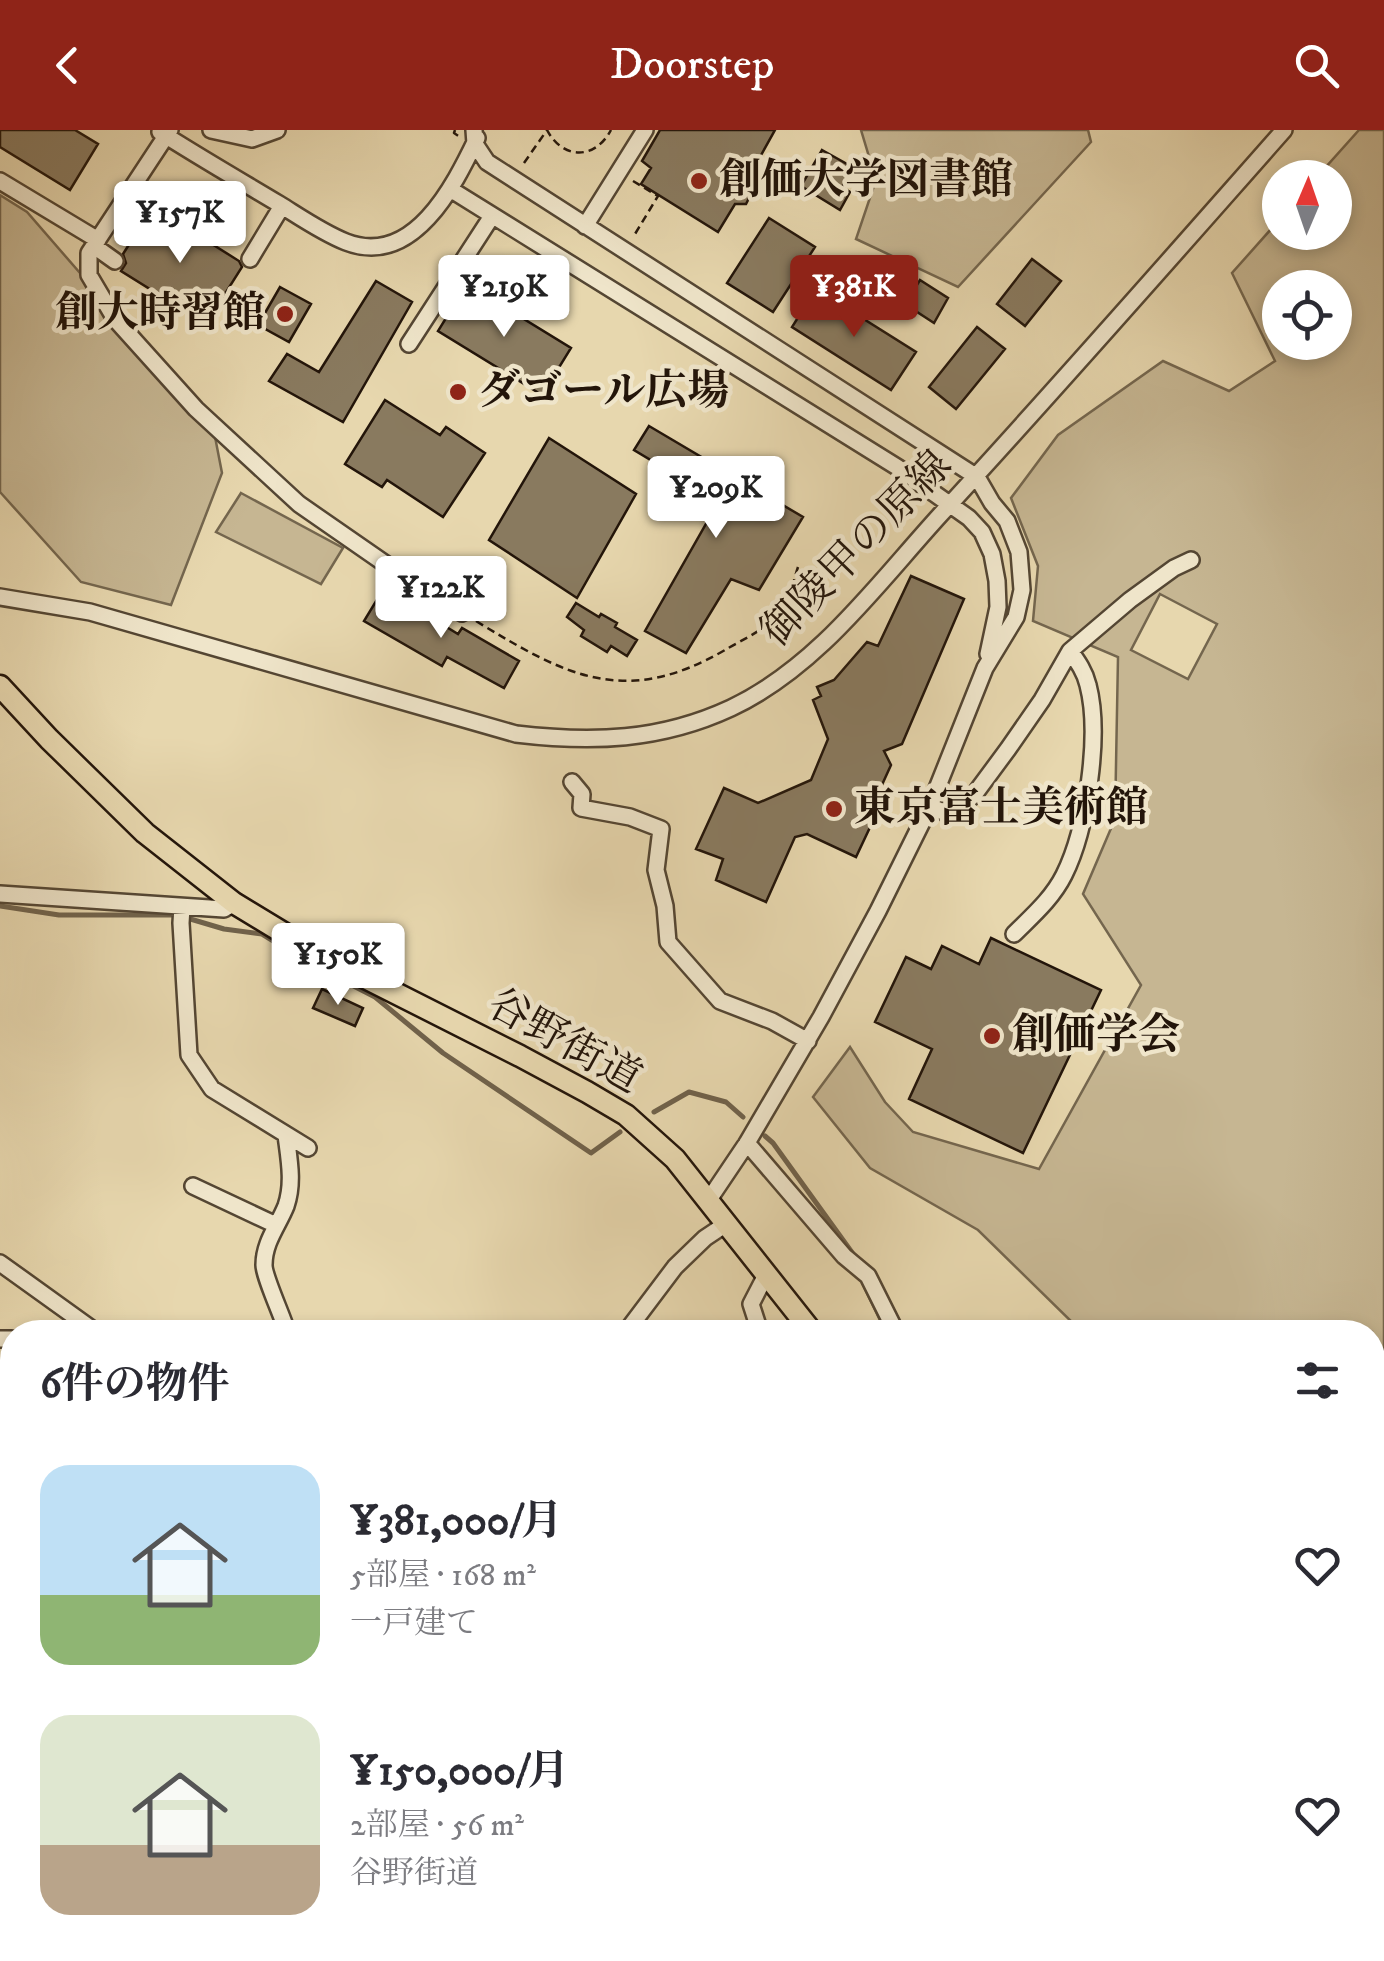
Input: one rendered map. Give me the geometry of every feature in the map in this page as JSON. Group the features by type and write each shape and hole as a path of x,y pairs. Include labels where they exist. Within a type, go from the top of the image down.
{"main road":[{"name":"谷野街道","path":"2,691 145,833 234,903 318,954 520,1056 626,1115 675,1159 802,1320"}],"street":[{"path":"212,130 252,138 277,130"},
{"path":"585,226 645,130"},
{"name":"御陵甲の原線","path":"0,596 90,612 516,734 568,740 624,738 678,728 732,708 775,682 820,647 1284,130"},
{"path":"462,612 300,504 196,408 115,319 89,275 89,253 164,132 348,244 370,247 388,244 420,228 450,188 476,135"},
{"path":"476,135 487,162 976,477 1007,521 1020,552 1022,590 1016,616 986,668 930,806 808,1040 708,1201"},
{"path":"0,181 96,243 116,261"},
{"path":"450,188 897,467 970,518 992,554 997,581 998,607 986,668"},
{"path":"250,259 282,206"},
{"path":"408,344 492,216"},
{"path":"897,467 914,438"},
{"path":"930,806 950,815 974,795 1042,700 1070,651 1130,600 1191,560"},
{"path":"1014,934 1042,908 1064,876 1078,839 1093,768 1089,688 1070,651"},
{"path":"572,782 582,794 580,808 630,817 661,829 656,870 668,942 720,1000 808,1040"},
{"path":"0,894 119,900 182,914 224,909 234,903"},
{"path":"182,914 189,1055 212,1089 308,1148"},
{"path":"284,1320 264,1268 268,1240 287,1204 292,1176 286,1135"},
{"path":"747,1143 844,1256 868,1276 890,1320"},
{"path":"193,1186 276,1225"},
{"path":"635,1320 675,1268 705,1238 726,1224"},
{"path":"0,1263 79,1320"},
{"path":"756,1320 750,1304 766,1275"}],"path":[{"path":"524,163 547,130 561,148 572,152 594,150 611,130"},
{"path":"635,234 658,196 645,189"},
{"path":"462,612 554,665 613,682 638,682 703,663 775,618 785,607 798,568"}],"shaded area":[{"path":"861,130 1088,130 1091,142 958,287 856,239 876,180"},
{"path":"1359,130 1384,130 1384,1320 1070,1320 978,1230 870,1168 813,1097 850,1047 885,1102 913,1132 1039,1169 1141,985 1083,894 1115,819 1118,657 1033,621 1038,566 1011,498 1058,435 1163,361 1229,391 1275,360 1352,360 1352,270 1262,270 1262,334 1232,273 1262,239 1262,250 1352,250 1352,160 1332,160","holes":["1160,594 1217,624 1188,679 1131,650"]},
{"path":"0,195 27,212 211,416 222,473 171,605 81,582 0,492"},
{"path":"241,493 343,548 321,584 216,532"}],"building":[{"path":"0,130 75,130 98,144 70,190 0,147"},
{"name":"創価大学図書館","path":"660,130 775,130 750,175 756,179 746,204 735,204 718,232 641,184 651,168 642,161"},
{"path":"822,150 854,168 842,187 850,192 840,210 801,186"},
{"path":"153,207 239,261 242,267 206,324 121,271 126,263 123,254"},
{"path":"769,218 815,247 773,312 727,283"},
{"path":"1032,259 1061,281 1025,326 997,304"},
{"path":"920,280 948,298 934,323 905,304"},
{"path":"376,281 412,302 343,422 269,381 287,354 319,372"},
{"path":"467,284 571,348 542,395 438,331"},
{"name":"創大時習館","path":"280,287 311,304 289,342 258,325"},
{"path":"816,289 916,352 891,390 792,327"},
{"path":"977,327 1005,349 956,409 929,387"},
{"path":"385,400 440,435 446,427 485,453 443,517 387,480 382,487 345,464"},
{"path":"649,426 803,517 759,590 731,579 686,653 645,631 719,501 634,450"},
{"path":"549,438 636,494 577,598 489,540"},
{"path":"911,576 964,599 902,744 884,751 891,765 866,820 872,823 856,857 807,834 795,837 766,902 716,880 723,859 696,849 724,788 758,803 811,780 828,739 813,700 821,696 817,687 834,680 867,642 878,646"},
{"path":"381,593 410,611 414,607 458,634 462,628 519,661 504,688 447,657 442,666 364,621"},
{"path":"576,603 617,623 615,627 637,640 627,656 611,646 607,652 581,636 584,630 567,617"},
{"name":"創価学会","path":"991,938 1101,990 1023,1153 909,1099 932,1049 875,1022 906,957 931,969 942,946 979,964"},
{"path":"322,989 363,1008 355,1026 313,1008"}],"waterway":[{"path":"0,906 59,915 176,915"},
{"path":"187,918 224,929 262,934 375,997 443,1053 591,1153 620,1132"},
{"path":"654,1112 689,1092 726,1102 743,1117"},
{"path":"765,1136 856,1258"},
{"path":"861,1278 881,1320"}],"place":[{"name":"創価大学図書館","path":"699,181"},
{"name":"創大時習館","path":"285,314"},
{"name":"ダゴール広場","path":"458,392"},
{"name":"東京富士美術館","path":"834,809"},
{"name":"創価学会","path":"992,1036"}]}
